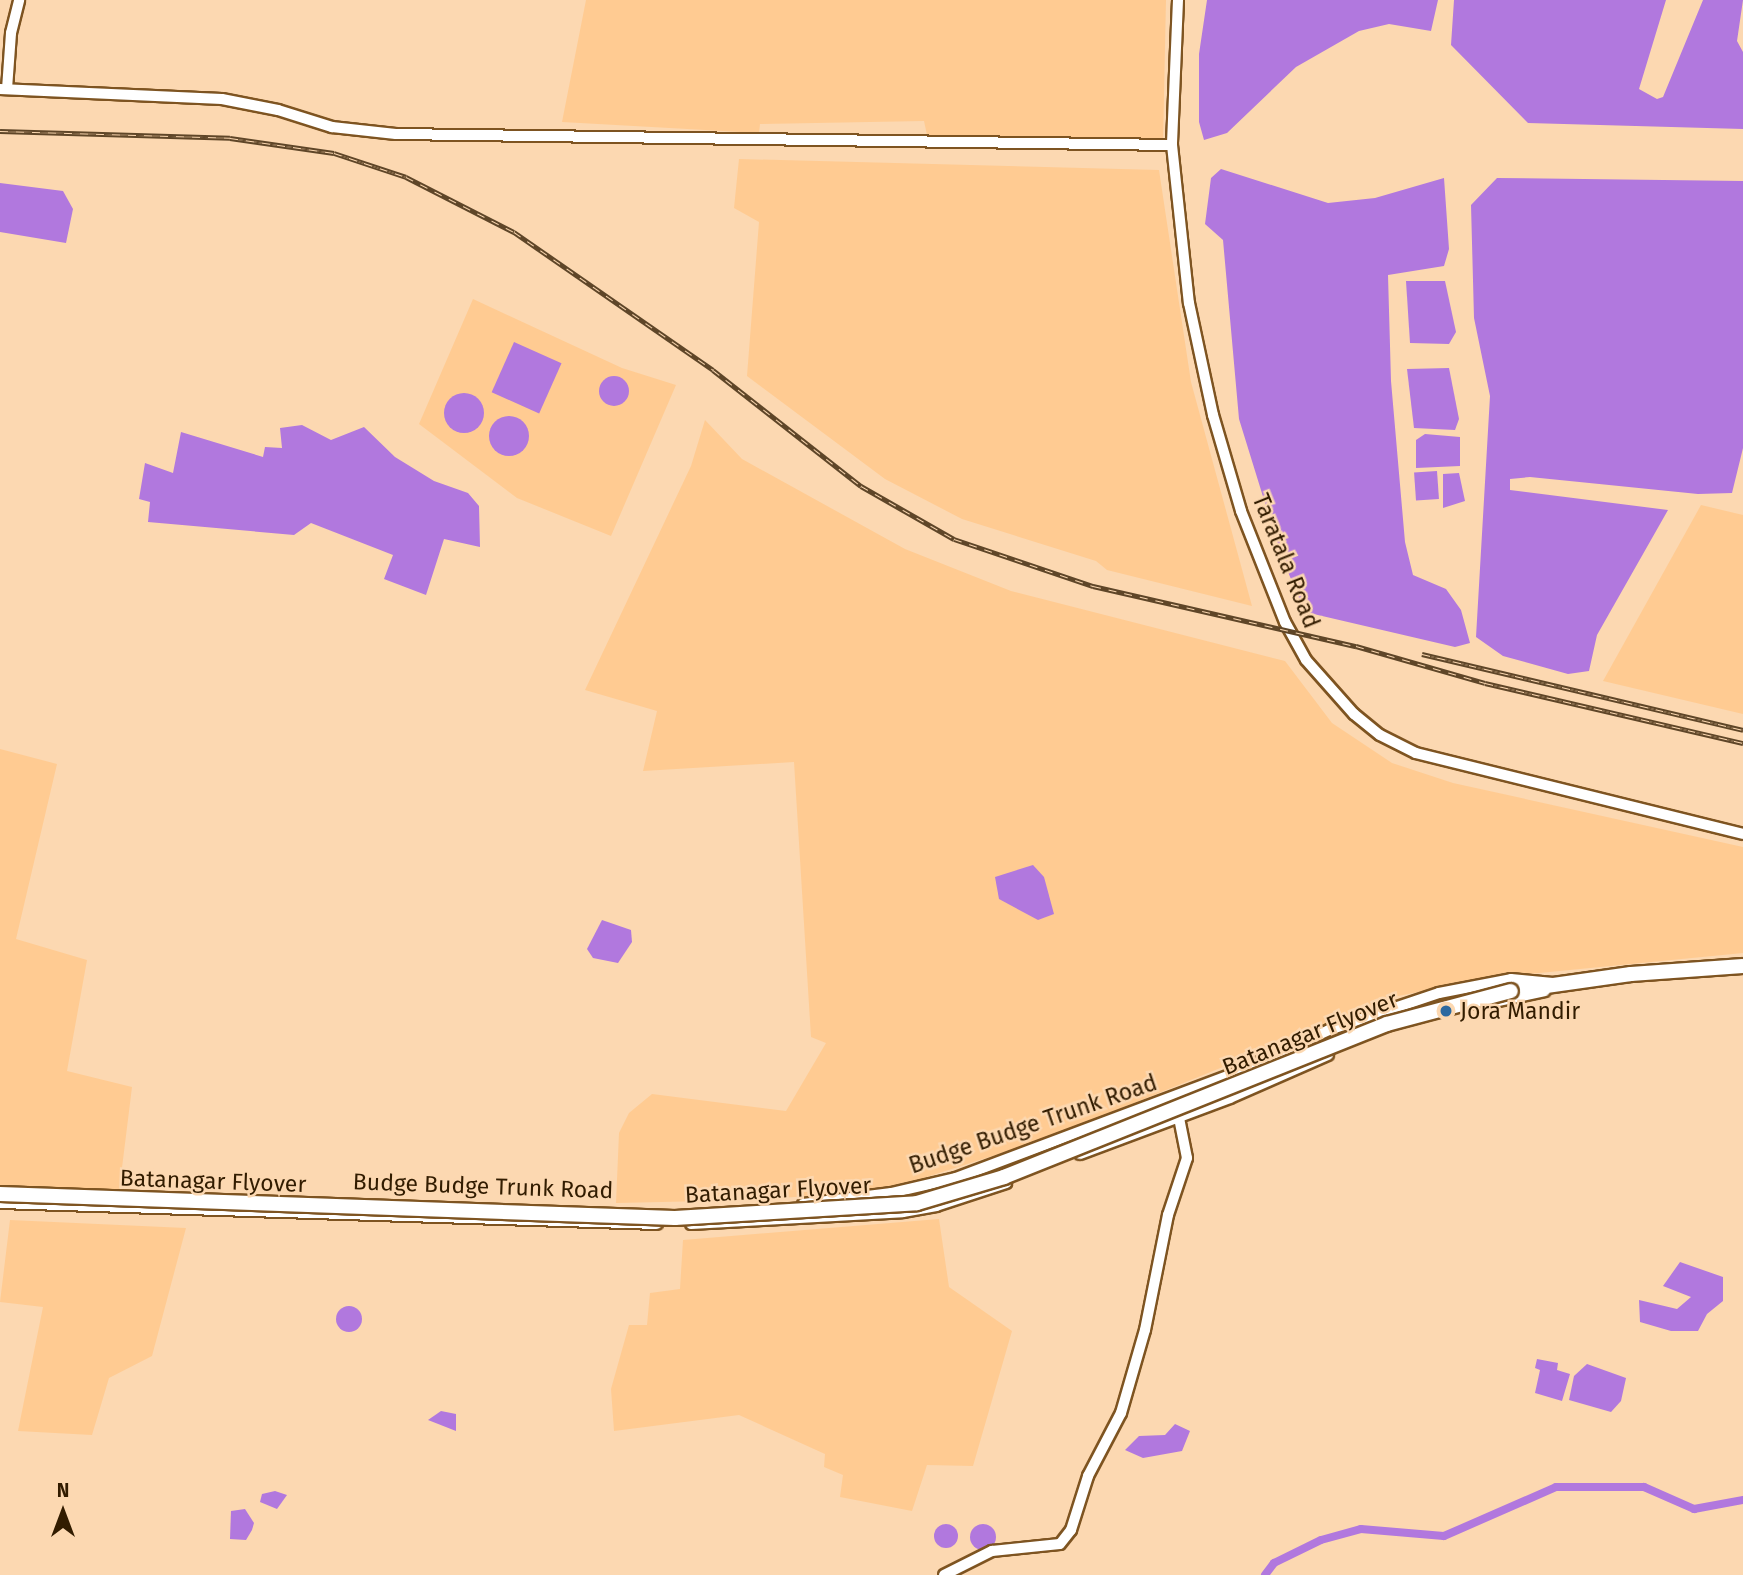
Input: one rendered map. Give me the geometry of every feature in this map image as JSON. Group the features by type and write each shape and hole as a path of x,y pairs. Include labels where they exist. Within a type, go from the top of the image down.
{"main road":[{"name":"Batanagar Flyover","path":"0,1192 674,1218 917,1203 1004,1177 1387,1024 1516,990 1743,969"}],"street":[{"path":"19,0 11,33 4,89 222,99 278,110 332,127 396,134 1172,145"},
{"name":"Taratala Road","path":"1178,0 1172,145 1189,303 1213,415 1255,550 1285,622 1317,673 1354,714 1380,735 1416,753 1743,834"},
{"name":"Budge Budge Trunk Road","path":"0,1192 476,1210 727,1212 926,1186 1172,1097 1329,1030 1439,993 1518,978 1552,987"},
{"name":"Budge Budge Trunk Road","path":"0,1203 654,1224 891,1212 962,1199 1180,1118 1384,1030 1552,987"},
{"path":"944,1575 992,1551 1060,1544 1071,1531 1088,1476 1130,1390 1155,1290 1168,1215 1187,1158 1180,1118 1172,1097"}],"shaded area":[{"path":"586,0 1166,0 1163,142 927,135 924,121 760,124 759,133 562,122"},
{"path":"1207,0 1438,0 1431,31 1389,24 1359,31 1296,67 1227,133 1204,140 1199,122 1199,54"},
{"path":"1454,0 1666,0 1639,89 1657,99 1663,97 1703,0 1743,0 1737,41 1743,52 1743,129 1528,123 1451,45"},
{"path":"739,159 1159,170 1191,382 1252,606 1107,570 1096,561 962,519 885,479 747,376 759,222 734,208"},
{"path":"1221,169 1328,203 1375,198 1444,178 1449,249 1444,266 1388,275 1391,381 1405,542 1413,575 1446,589 1461,610 1470,643 1455,647 1305,612 1282,558 1239,419 1223,240 1205,224 1211,178"},
{"path":"1497,178 1743,181 1743,448 1732,493 1698,494 1530,477 1510,479 1510,490 1668,510 1597,635 1589,671 1568,674 1503,656 1476,637 1490,396 1474,318 1471,205"},
{"path":"0,183 63,191 73,209 66,243 0,232"},
{"path":"1406,281 1445,281 1456,332 1449,344 1410,343"},
{"path":"473,299 622,368 676,385 611,536 517,498 419,424"},
{"path":"514,342 562,363 539,413 492,392"},
{"path":"1449,368 1459,419 1455,430 1414,428 1407,369"},
{"path":"614,376 624,381 629,391 624,401 614,406 604,401 599,391 604,381"},
{"path":"464,393 478,399 484,413 478,427 464,433 450,427 444,413 450,399"},
{"path":"509,416 523,422 529,436 523,450 509,456 495,450 489,436 495,422"},
{"path":"705,420 742,459 905,549 1011,591 1285,661 1332,723 1392,763 1453,783 1743,847 1743,953 1489,978 1398,996 1048,1138 883,1191 752,1200 616,1203 619,1133 629,1113 652,1094 786,1111 826,1043 811,1037 794,762 643,771 657,711 585,690 691,466"},
{"path":"302,425 331,440 364,427 395,457 434,481 468,493 479,506 480,547 444,539 426,595 384,579 393,555 311,523 294,535 148,522 150,502 139,499 145,463 173,473 181,432 263,457 265,447 282,448 280,428"},
{"path":"1425,434 1460,437 1460,466 1416,468 1416,440"},
{"path":"1437,471 1439,499 1416,501 1414,473"},
{"path":"1459,473 1465,501 1443,508 1443,474"},
{"path":"1701,505 1743,515 1743,714 1603,681"},
{"path":"0,749 57,764 16,939 87,960 67,1071 132,1087 119,1192 0,1187"},
{"path":"1033,865 1044,877 1054,914 1038,920 999,899 995,877"},
{"path":"602,920 631,930 632,942 618,963 593,958 587,949"},
{"path":"939,1219 949,1287 1012,1331 973,1466 927,1465 912,1511 840,1497 843,1475 824,1467 825,1454 739,1415 614,1431 611,1389 629,1325 647,1325 650,1293 680,1289 683,1240"},
{"path":"10,1220 186,1228 152,1356 109,1378 92,1435 18,1431 43,1307 0,1302"},
{"path":"1680,1262 1723,1277 1723,1301 1707,1314 1698,1331 1671,1331 1640,1322 1639,1300 1677,1309 1691,1297 1663,1286"},
{"path":"349,1306 358,1310 362,1319 358,1328 349,1332 340,1328 336,1319 340,1310"},
{"path":"1537,1359 1558,1363 1557,1370 1570,1374 1562,1401 1535,1393 1540,1370 1535,1368"},
{"path":"1587,1364 1626,1378 1621,1401 1611,1412 1569,1400 1574,1376"},
{"path":"441,1411 456,1414 456,1431 428,1420"},
{"path":"1175,1424 1190,1431 1182,1451 1143,1458 1125,1450 1139,1436 1165,1435"},
{"path":"275,1491 287,1495 277,1509 260,1502 262,1494"},
{"path":"245,1509 254,1523 252,1530 246,1540 230,1539 231,1511"},
{"path":"946,1524 955,1527 958,1536 955,1545 946,1548 937,1545 934,1536 937,1527"},
{"path":"983,1524 993,1527 996,1537 993,1547 983,1550 973,1547 970,1537 973,1527"}],"waterway":[{"path":"1265,1575 1274,1563 1321,1540 1361,1529 1444,1536 1556,1487 1644,1487 1694,1509 1743,1500"}],"railway":[{"path":"0,131 230,138 334,153 406,177 514,232 713,370 861,486 954,539 1093,586 1356,646 1485,683 1743,743"},
{"path":"1422,654 1743,730"}],"place":[{"name":"Jora Mandir","path":"1446,1011"}]}
